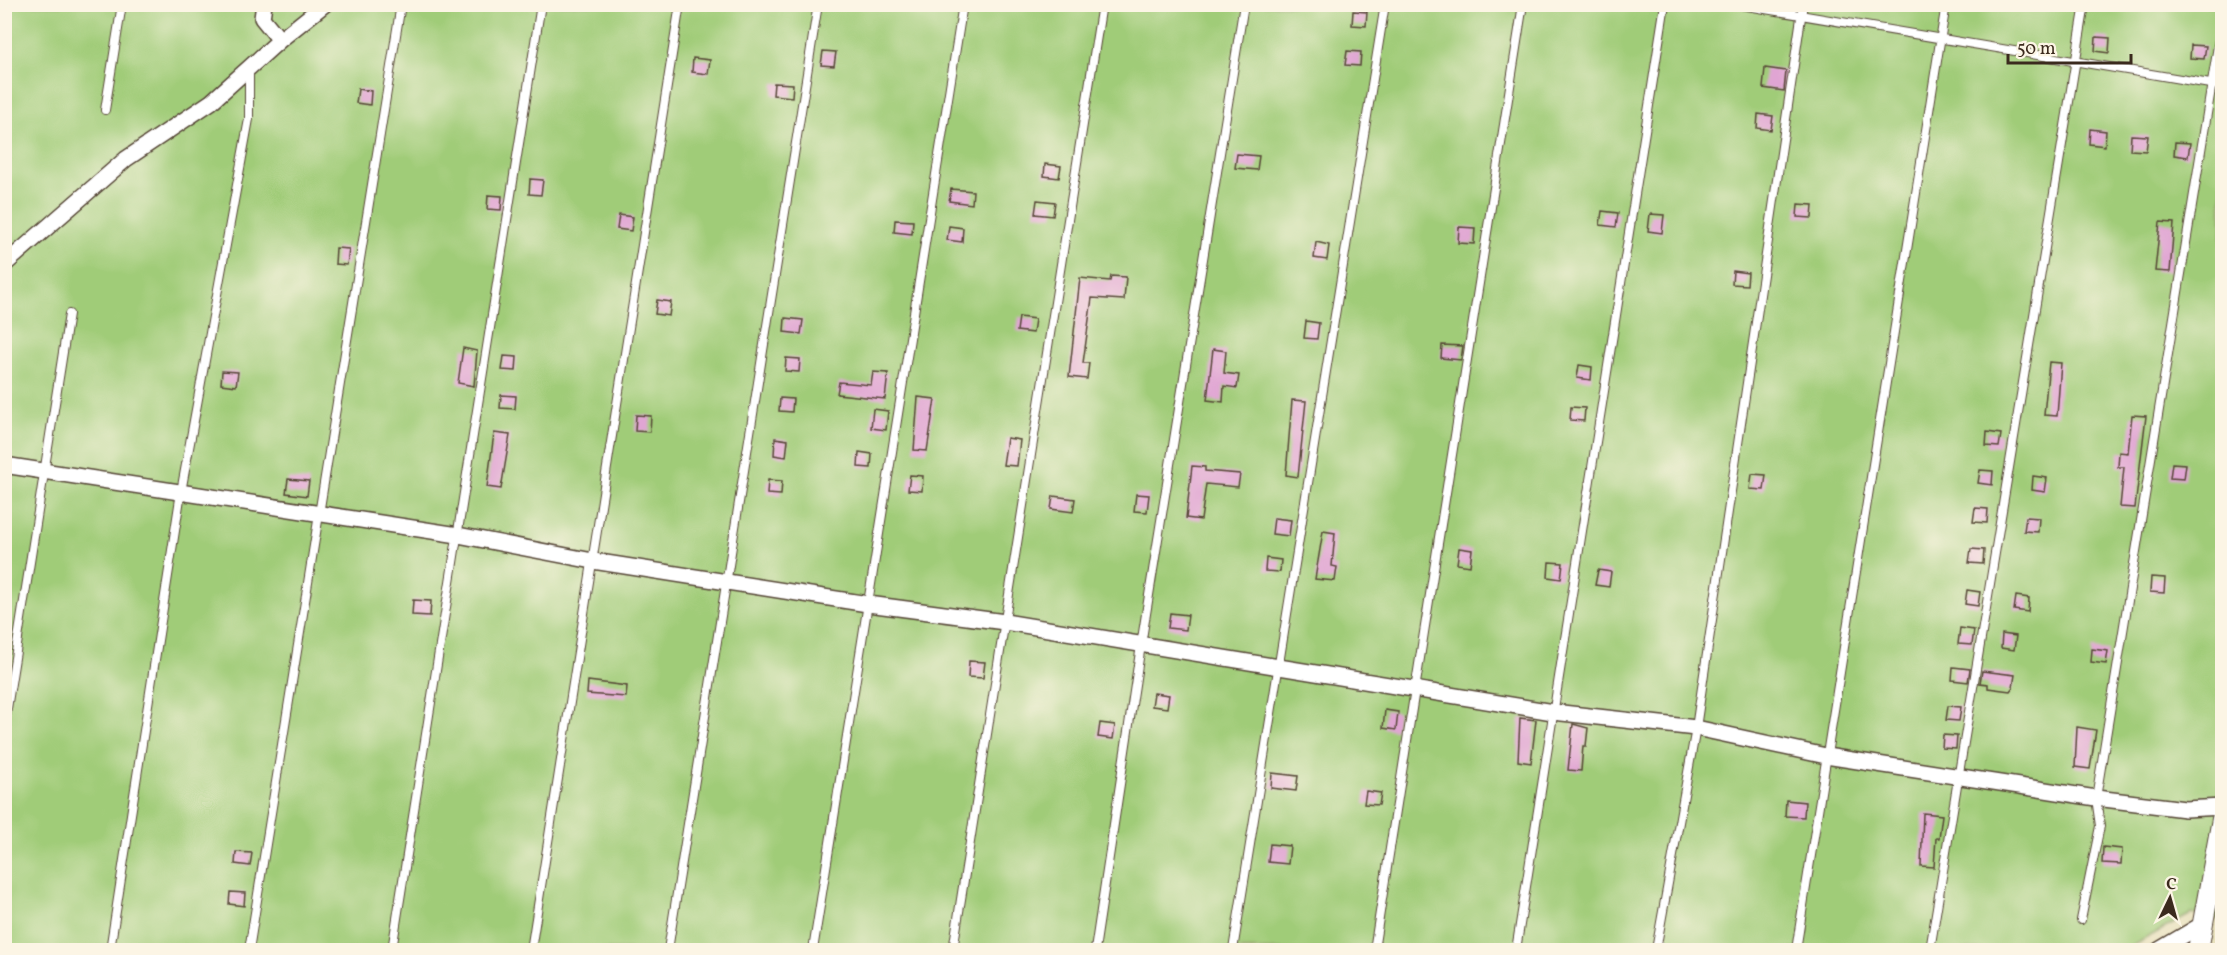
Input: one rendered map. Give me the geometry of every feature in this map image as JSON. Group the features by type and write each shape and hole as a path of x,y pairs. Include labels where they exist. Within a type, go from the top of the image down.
{"street":[{"path":"264,4 262,18 280,40"},
{"path":"4,265 126,159 211,102 280,40 325,4"},
{"path":"4,465 458,535 593,561 868,604 1005,622 1553,712 1696,728 1826,756 1959,777 2185,809 2223,807"},
{"path":"2198,951 2223,819"},
{"path":"2159,951 2203,924"}],"lane":[{"path":"105,110 122,4"},
{"path":"249,951 401,4"},
{"path":"392,951 541,4"},
{"path":"531,951 680,4"},
{"path":"668,951 818,4"},
{"path":"813,951 963,4"},
{"path":"953,951 1102,4"},
{"path":"1095,951 1141,645 1244,4"},
{"path":"1233,951 1384,4"},
{"path":"1374,951 1523,4"},
{"path":"1516,951 1665,4"},
{"path":"1735,4 2218,86"},
{"path":"1656,951 1696,728 1803,4"},
{"path":"1796,951 1946,4"},
{"path":"1930,951 2085,4"},
{"path":"2081,920 2100,826 2096,798 2218,86 2223,21"},
{"path":"110,951 181,492 249,119 249,68"},
{"path":"4,728 69,314"}],"green space":[{"path":"5,5 2222,5 2222,920 2191,914 2124,950 5,950"}],"building":[{"path":"1353,11 1367,12 1366,26 1352,25"},
{"path":"2096,37 2110,38 2109,53 2095,51"},
{"path":"2191,45 2206,46 2204,59 2190,58"},
{"path":"823,51 836,52 834,66 821,65"},
{"path":"1347,51 1361,52 1360,66 1345,65"},
{"path":"693,58 710,60 708,74 692,72"},
{"path":"1765,68 1786,71 1784,91 1763,88"},
{"path":"774,83 793,84 792,97 773,95"},
{"path":"358,89 371,91 370,105 356,103"},
{"path":"1758,114 1773,116 1771,130 1757,128"},
{"path":"2090,129 2106,131 2105,146 2089,144"},
{"path":"2131,135 2148,136 2146,151 2130,150"},
{"path":"2175,142 2190,143 2188,157 2174,155"},
{"path":"1237,154 1259,156 1257,170 1235,168"},
{"path":"1045,164 1061,166 1059,178 1044,176"},
{"path":"530,179 543,180 541,195 529,194"},
{"path":"951,189 973,191 972,204 949,201"},
{"path":"488,195 502,196 501,210 487,209"},
{"path":"1037,200 1055,202 1053,216 1035,214"},
{"path":"1798,204 1813,205 1812,218 1797,217"},
{"path":"1602,211 1618,213 1616,227 1600,225"},
{"path":"1650,214 1664,215 1662,233 1648,231"},
{"path":"619,215 633,217 631,231 617,229"},
{"path":"895,220 913,221 912,234 894,232"},
{"path":"2160,222 2174,223 2170,272 2155,271"},
{"path":"949,226 963,228 962,242 947,240"},
{"path":"1459,227 1475,228 1474,244 1458,243"},
{"path":"1316,242 1329,245 1327,260 1314,258"},
{"path":"336,248 349,249 347,265 335,264"},
{"path":"1733,271 1748,273 1747,285 1732,284"},
{"path":"1111,276 1126,277 1124,300 1092,298 1083,363 1089,363 1087,379 1069,377 1080,278 1110,281"},
{"path":"657,300 671,302 669,316 655,314"},
{"path":"1019,317 1035,319 1033,333 1017,331"},
{"path":"785,318 803,320 801,334 784,332"},
{"path":"1306,321 1319,323 1317,339 1304,338"},
{"path":"1442,345 1463,346 1461,360 1441,358"},
{"path":"463,348 477,351 474,386 458,383"},
{"path":"1213,349 1226,351 1224,373 1239,375 1237,388 1224,386 1223,402 1207,400"},
{"path":"504,356 517,357 516,371 502,370"},
{"path":"786,358 800,359 799,372 785,371"},
{"path":"2049,362 2061,363 2057,416 2044,415"},
{"path":"1579,365 1592,367 1591,380 1577,378"},
{"path":"222,371 238,372 236,386 221,384"},
{"path":"873,372 888,373 885,399 837,394 839,382 871,385"},
{"path":"501,395 516,396 515,409 500,408"},
{"path":"918,397 935,399 927,451 914,450"},
{"path":"780,398 793,399 792,412 779,411"},
{"path":"1292,400 1306,401 1298,477 1286,475"},
{"path":"1571,407 1585,408 1584,421 1570,420"},
{"path":"873,409 888,411 886,430 871,428"},
{"path":"636,415 651,416 650,432 635,431"},
{"path":"2132,415 2146,416 2135,508 2120,507 2124,467 2118,467 2119,452 2128,453"},
{"path":"1987,432 2001,434 1999,447 1986,446"},
{"path":"494,433 510,435 501,489 487,487"},
{"path":"775,438 788,440 786,457 774,455"},
{"path":"1007,438 1020,440 1017,466 1003,465"},
{"path":"859,452 872,454 871,468 858,467"},
{"path":"2172,463 2186,464 2184,479 2170,478"},
{"path":"1192,466 1205,467 1205,471 1240,474 1238,487 1206,484 1201,520 1186,518"},
{"path":"1980,470 1993,471 1992,485 1978,483"},
{"path":"1752,474 1766,475 1764,490 1750,489"},
{"path":"910,475 923,476 922,491 908,490"},
{"path":"2033,476 2047,478 2045,492 2032,490"},
{"path":"288,479 309,481 307,496 286,493"},
{"path":"768,480 782,481 781,495 767,494"},
{"path":"1136,494 1149,495 1147,512 1134,511"},
{"path":"1053,496 1075,499 1073,512 1051,509"},
{"path":"1975,508 1988,509 1987,523 1973,522"},
{"path":"2026,517 2039,518 2038,532 2024,531"},
{"path":"1274,518 1291,520 1289,536 1272,534"},
{"path":"1323,531 1335,533 1332,566 1337,567 1335,581 1315,579"},
{"path":"1459,548 1472,550 1470,566 1457,564"},
{"path":"1971,549 1984,550 1983,564 1969,563"},
{"path":"1266,558 1281,560 1280,572 1265,571"},
{"path":"1549,562 1563,563 1561,579 1548,577"},
{"path":"1598,570 1611,572 1609,587 1595,585"},
{"path":"2151,577 2165,578 2164,593 2150,592"},
{"path":"1967,590 1980,592 1978,606 1965,604"},
{"path":"2016,596 2029,598 2028,612 2014,610"},
{"path":"413,600 431,601 430,616 412,615"},
{"path":"1170,613 1188,615 1186,630 1168,628"},
{"path":"1960,628 1974,630 1972,645 1958,644"},
{"path":"2002,634 2016,636 2014,650 2001,648"},
{"path":"2092,649 2108,651 2106,664 2091,662"},
{"path":"969,661 985,662 983,678 968,677"},
{"path":"1953,667 1970,669 1968,682 1952,680"},
{"path":"1982,671 2015,675 2013,687 2010,691 1988,688 1988,684 1980,683"},
{"path":"588,681 627,686 626,697 587,694"},
{"path":"1154,693 1169,695 1167,708 1152,706"},
{"path":"1948,706 1961,707 1959,721 1946,720"},
{"path":"1385,710 1398,712 1396,730 1383,728"},
{"path":"1520,718 1536,720 1531,763 1518,761"},
{"path":"1100,723 1115,725 1113,739 1098,737"},
{"path":"1573,724 1588,728 1586,746 1583,746 1581,771 1568,770"},
{"path":"2077,727 2096,730 2090,769 2075,767"},
{"path":"1943,735 1957,736 1956,749 1942,748"},
{"path":"1272,773 1298,776 1296,791 1271,788"},
{"path":"1366,791 1381,793 1379,805 1364,804"},
{"path":"1786,800 1805,802 1804,817 1785,816"},
{"path":"1923,813 1942,815 1939,838 1936,838 1934,867 1921,866"},
{"path":"1270,844 1290,846 1288,864 1268,862"},
{"path":"2103,847 2122,849 2121,864 2102,863"},
{"path":"236,852 252,853 250,866 235,864"},
{"path":"230,892 245,893 244,906 229,904"}]}
